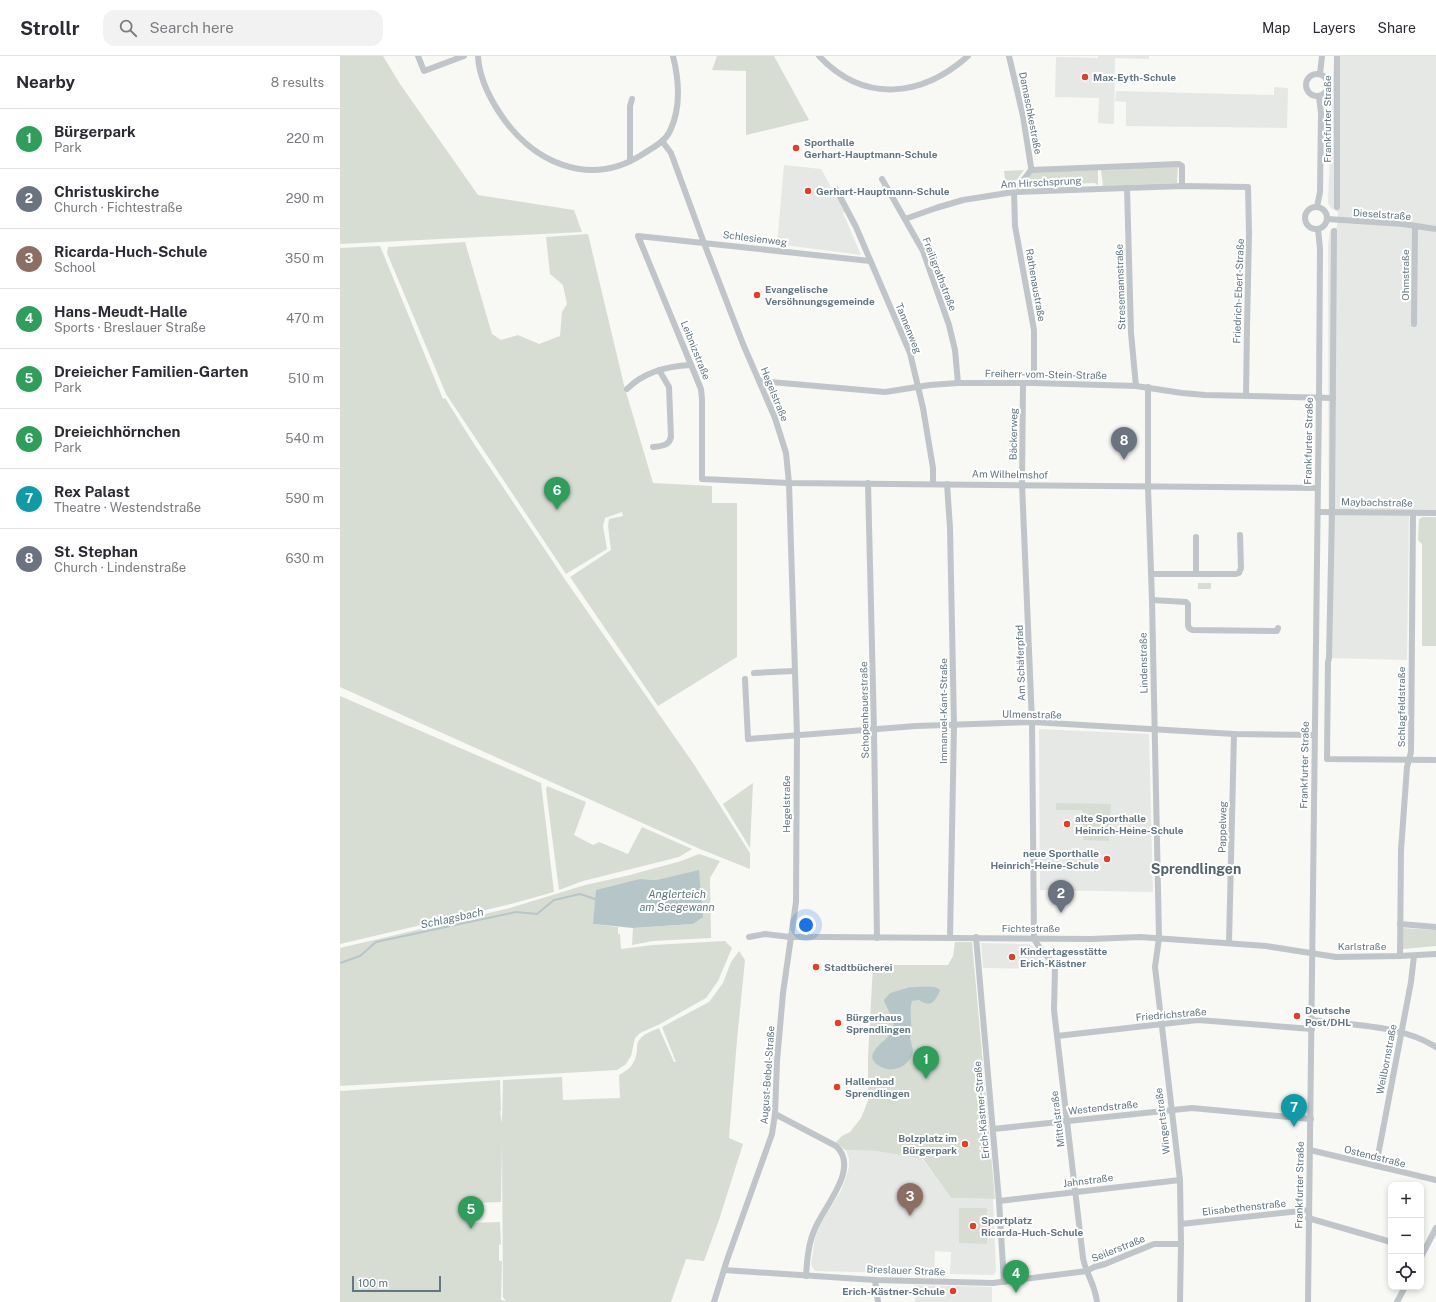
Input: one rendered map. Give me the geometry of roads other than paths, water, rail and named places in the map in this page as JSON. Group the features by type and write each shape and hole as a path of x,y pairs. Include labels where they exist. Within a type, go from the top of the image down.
{"street":[{"path":"418,56 424,71 464,56"},
{"path":"478,56 480,74 494,104 515,133 535,151 552,161 584,170 610,169 630,161 662,141 670,132 676,107 678,86 673,56"},
{"path":"819,56 842,76 853,81 874,87 894,90 909,88 925,83 941,75 968,56"},
{"name":"Damaschkestraße","path":"1009,56 1023,116 1030,154 1031,170 1014,192"},
{"name":"Frankfurter Straße","path":"1320,74 1322,56"},
{"name":"Frankfurter Straße","path":"1337,56 1337,207"},
{"path":"1320,74 1326,77 1329,84 1328,91 1319,96 1310,94 1306,88 1307,80 1312,75 1320,74"},
{"name":"Frankfurter Straße","path":"1317,207 1320,192 1321,113 1319,96"},
{"path":"630,161 630,106 632,99"},
{"name":"Hegelstraße","path":"662,141 671,153 704,243 775,418 786,452 789,483 797,735 796,902 790,937"},
{"name":"Am Hirschsprung","path":"1031,170 1179,164 1182,166 1182,186"},
{"name":"Freiligrathstraße","path":"882,179 923,251 949,325 955,350 958,383"},
{"name":"Am Hirschsprung","path":"905,219 963,200 1014,192 1182,186 1248,187"},
{"name":"Friedrich-Ebert-Straße","path":"1246,396 1246,328 1249,233 1248,187"},
{"name":"Stresemannstraße","path":"1127,188 1131,333 1136,386"},
{"name":"Tannenweg","path":"836,189 856,227 910,353 928,438 933,468 933,484"},
{"name":"Rathenaustraße","path":"1014,192 1015,226 1034,330 1034,383"},
{"path":"1317,207 1325,212 1327,219 1324,226 1318,229 1311,228 1305,218 1310,209 1317,207"},
{"name":"Dieselstraße","path":"1327,219 1436,229"},
{"name":"Ohmstraße","path":"1414,324 1415,226"},
{"name":"Frankfurter Straße","path":"1308,1302 1308,1218 1312,1029 1311,953 1318,512 1317,488 1320,397 1320,249 1318,229"},
{"path":"1334,231 1332,512 1327,759 1436,760"},
{"name":"Schlesienweg","path":"638,236 870,261"},
{"name":"Leibnizstraße","path":"638,236 702,393 702,479"},
{"path":"626,389 645,376 659,370 675,366 691,365"},
{"path":"653,447 668,443 670,437 669,387 659,370"},
{"name":"Freiherr-vom-Stein-Straße","path":"759,381 885,392 958,383 1034,383 1136,386 1193,394 1333,398"},
{"name":"Bäckerweg","path":"1022,484 1023,383"},
{"name":"Lindenstraße","path":"1148,388 1148,487 1152,600 1159,938"},
{"name":"Am Wilhelmshof","path":"702,479 789,483 1022,484 1148,487 1317,488"},
{"name":"Schopenhauerstraße","path":"868,483 877,938"},
{"name":"Immanuel-Kant-Straße","path":"948,484 954,725 950,938"},
{"name":"Am Schäferpfad","path":"1022,484 1032,722 1034,938"},
{"name":"Maybachstraße","path":"1318,512 1436,513"},
{"name":"Schlagfeldstraße","path":"1400,956 1402,830 1407,767 1411,752 1413,513"},
{"path":"1151,574 1239,573 1241,568 1240,535"},
{"path":"1196,537 1196,574"},
{"path":"1152,600 1186,602 1188,604 1188,625 1192,630 1277,631 1278,628"},
{"path":"754,673 794,671"},
{"name":"Ulmenstraße","path":"745,679 748,739 874,728 1032,722 1234,734 1315,735"},
{"name":"Pappelweg","path":"1230,943 1234,734"},
{"path":"1400,924 1436,927"},
{"name":"Fichtestraße","path":"749,937 765,934 790,937 877,938 1159,938 1266,946 1311,953"},
{"name":"August-Bebel-Straße","path":"714,1302 772,1134 775,1114 777,1061 783,993 790,937"},
{"name":"Erich-Kästner-Straße","path":"976,938 999,1201 1004,1282"},
{"name":"Mittelstraße","path":"1034,938 1042,951 1054,964 1055,968 1053,1004 1075,1192 1084,1262 1096,1292 1097,1302"},
{"name":"Wingertstraße","path":"1159,938 1155,967 1180,1180 1180,1302"},
{"name":"Karlstraße","path":"1311,953 1336,957 1414,956 1436,954"},
{"name":"Weilbornstraße","path":"1376,1166 1412,974 1414,956"},
{"name":"Friedrichstraße","path":"1057,1036 1161,1023 1204,1020 1312,1029"},
{"path":"1312,1020 1401,1032 1436,1047"},
{"name":"Westendstraße","path":"993,1130 1197,1108 1311,1119"},
{"path":"775,1114 836,1146 840,1150 844,1159 844,1168 839,1185 816,1224 811,1237 806,1276"},
{"name":"Ostendstraße","path":"1310,1150 1436,1180"},
{"name":"Jahnstraße","path":"999,1201 1180,1180"},
{"name":"Elisabethenstraße","path":"1180,1224 1309,1210"},
{"path":"1308,1218 1388,1241"},
{"path":"1424,1249 1436,1228"},
{"name":"Seilerstraße","path":"1087,1271 1154,1244 1181,1244"},
{"name":"Breslauer Straße","path":"724,1270 875,1280 993,1283 1087,1271"},
{"path":"875,1280 878,1302"},
{"path":"1399,1302 1404,1290"}],"water":[{"name":"Anglerteich am Seegewann","path":"699,870 703,917 693,924 633,928 593,924 596,890 640,879 657,880"},
{"path":"910,987 934,987 940,990 934,1001 930,1004 919,1000 912,1001 910,1038 913,1050 912,1056 907,1063 899,1068 885,1069 875,1062 872,1057 873,1052 891,1034 893,1029 892,1018 884,1000 890,993"}],"waterway":[{"name":"Schlagsbach","path":"340,963 360,956 376,942 516,912 537,914 554,900 580,894 595,899"}],"place":[{"name":"Max-Eyth-Schule","path":"1085,77"},
{"name":"Sporthalle Gerhart-Hauptmann-Schule","path":"796,148"},
{"name":"Gerhart-Hauptmann-Schule","path":"808,191"},
{"name":"Evangelische Versöhnungsgemeinde","path":"757,295"},
{"name":"St. Stephan","path":"1124,460"},
{"name":"Dreieichhörnchen","path":"557,510"},
{"name":"alte Sporthalle Heinrich-Heine-Schule","path":"1067,824"},
{"name":"neue Sporthalle Heinrich-Heine-Schule","path":"1107,859"},
{"name":"Christuskirche","path":"1061,913"},
{"name":"Kindertagesstätte Erich-Kästner","path":"1012,957"},
{"name":"Stadtbücherei","path":"816,967"},
{"name":"Deutsche Post/DHL","path":"1297,1016"},
{"name":"Bürgerhaus Sprendlingen","path":"838,1023"},
{"name":"Bürgerpark","path":"926,1079"},
{"name":"Hallenbad Sprendlingen","path":"837,1087"},
{"name":"Rex Palast","path":"1294,1127"},
{"name":"Bolzplatz im Bürgerpark","path":"965,1144"},
{"name":"Ricarda-Huch-Schule","path":"910,1216"},
{"name":"Sportplatz Ricarda-Huch-Schule","path":"973,1226"},
{"name":"Dreieicher Familien-Garten","path":"471,1229"},
{"name":"Erich-Kästner-Schule","path":"953,1291"},
{"name":"Hans-Meudt-Halle","path":"1016,1293"}],"district":[{"name":"Sprendlingen","path":"1196,869"}]}
